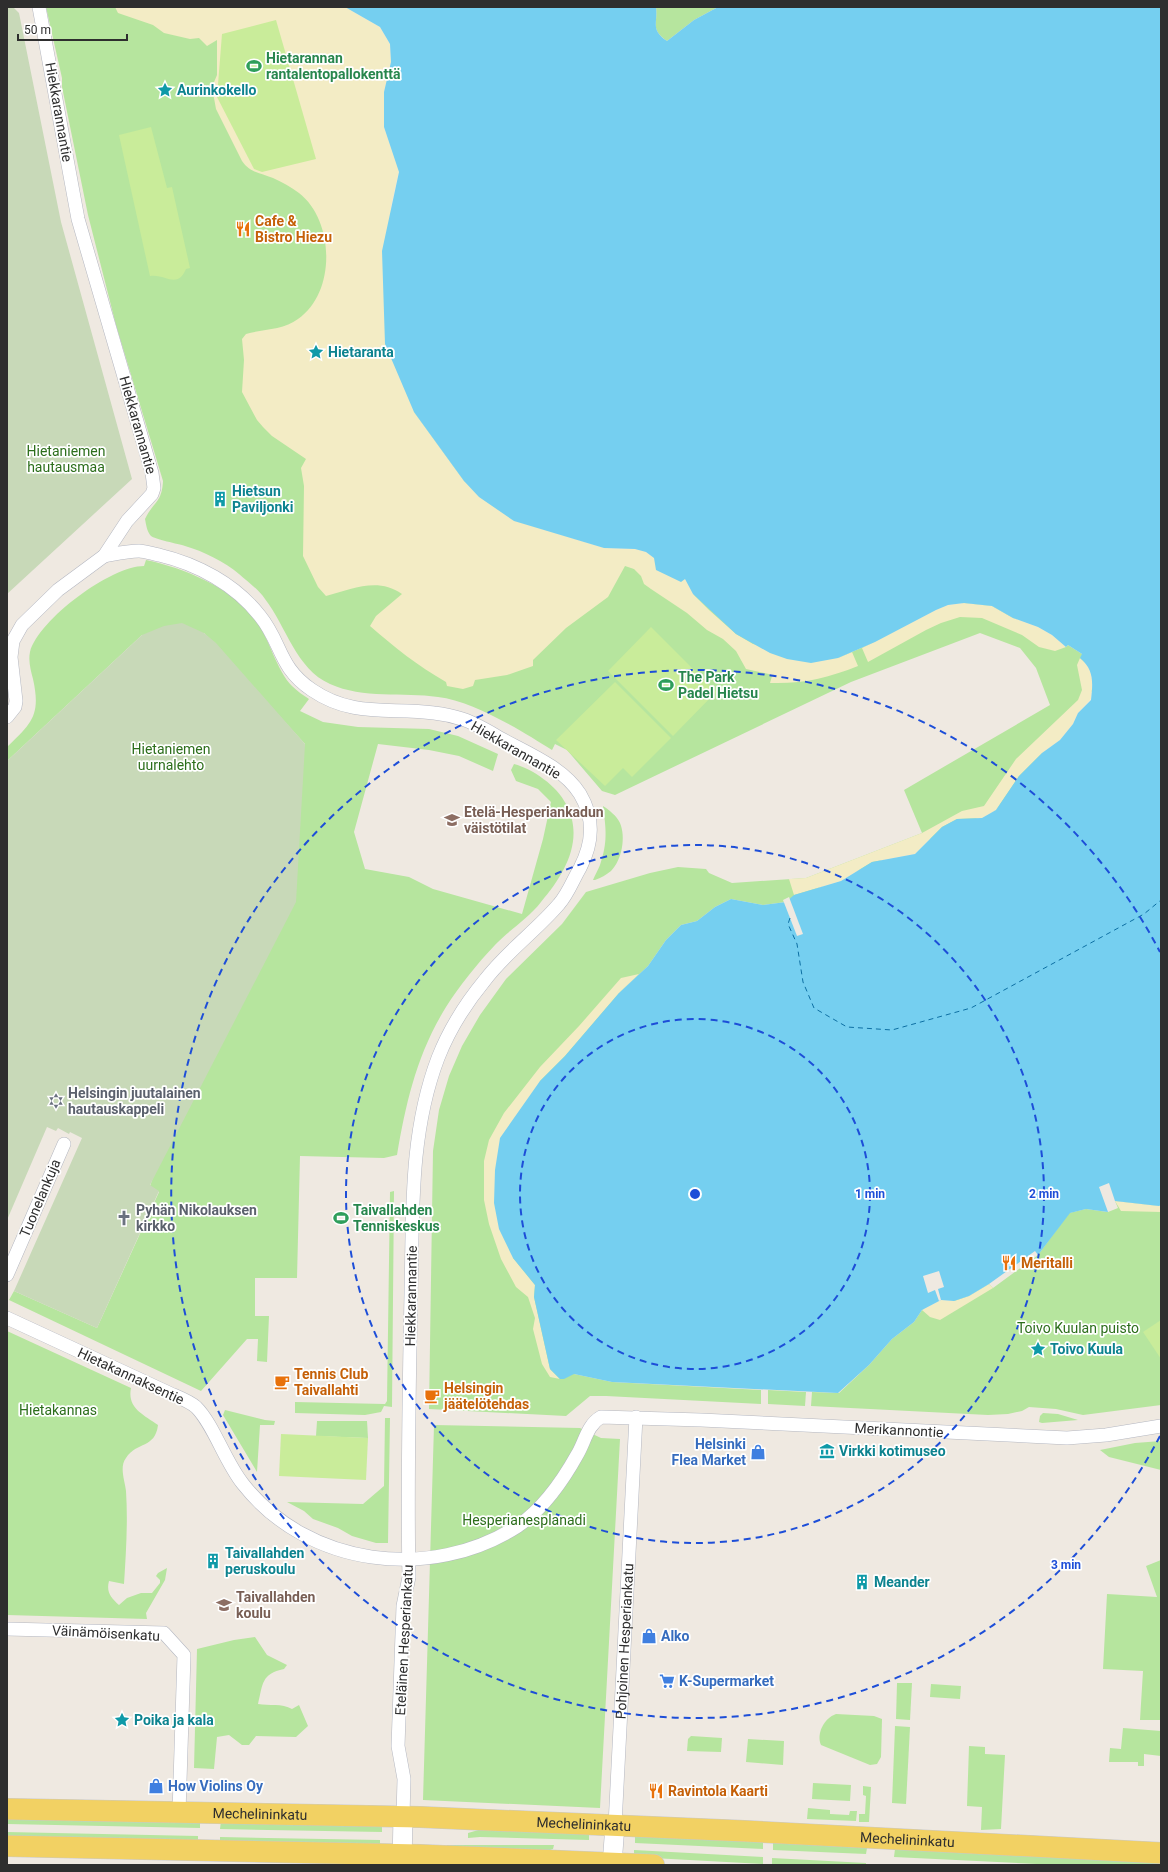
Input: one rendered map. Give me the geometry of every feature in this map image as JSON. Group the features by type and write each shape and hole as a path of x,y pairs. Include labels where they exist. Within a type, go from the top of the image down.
{"main road":[{"name":"Mechelininkatu","path":"7,1809 403,1816 615,1825 1161,1853"},
{"path":"7,1846 217,1857 654,1865"}],"street":[{"name":"Hiekkarannantie","path":"40,7 78,219 152,473 154,488 152,494 127,520 104,556"},
{"name":"Hiekkarannantie","path":"104,556 143,551 182,561 202,570 241,596 261,616 284,663 296,677 318,694 334,701 371,711 435,713 463,719 549,766 572,785 586,807 591,822 589,847 565,896 486,977 464,1008 439,1057 425,1100 418,1136 414,1178 409,1414"},
{"path":"7,717 15,707 16,701 11,657 13,641 22,625 58,590 104,556"},
{"name":"Tuonelankuja","path":"7,1275 64,1144"},
{"name":"Hietakannaksentie","path":"7,1318 162,1389 195,1406 209,1426 230,1467 243,1485 268,1512 291,1528 329,1547 346,1553 371,1558 409,1560 458,1553 481,1546 506,1533 538,1509 553,1493 578,1453 595,1421 601,1417 636,1417"},
{"name":"Eteläinen Hesperiankatu","path":"402,1860 404,1779 398,1746 403,1606 409,1577 409,1414"},
{"name":"Merikannontie","path":"636,1417 1045,1438 1091,1436 1161,1426"},
{"name":"Pohjoinen Hesperiankatu","path":"612,1864 636,1417"},
{"name":"Väinämöisenkatu","path":"7,1629 164,1633 184,1655 180,1813"}],"green space":[{"name":"Hietaniemen hautausmaa","path":"7,7 13,7 19,13 61,222 132,479 7,594"},
{"path":"46,7 345,7 414,412 464,481 546,530 838,658 964,603 992,606 1066,647 1068,645 1082,654 1092,691 996,810 786,902 763,905 731,899 715,907 697,921 681,925 666,940 648,966 619,993 574,1374 612,1382 761,1390 761,1404 590,1396 566,1416 429,1409 433,1151 439,1110 449,1076 462,1046 480,1015 506,979 562,924 586,892 650,873 678,867 706,869 709,873 732,883 806,878 922,833 904,790 1050,705 1036,668 1020,648 980,633 851,682 615,795 602,791 567,750 555,744 552,750 497,718 466,704 438,697 356,692 330,684 318,677 300,658 272,610 256,589 227,565 214,557 192,548 153,537 148,530 145,519 161,494 163,481 116,325 88,215 62,87 62,78"},
{"path":"656,7 718,7 694,20 667,41 658,33 656,26"},
{"name":"Hietarannan rantalentopallokenttä","path":"276,20 316,159 262,172 254,169 217,97 222,34"},
{"path":"151,127 167,188 172,187 190,268 186,269 179,279 175,280 150,276 119,135"},
{"path":"146,560 176,568 207,581 221,589 247,609 261,628 277,664 287,680 296,690 309,699 300,711 323,722 358,727 429,729 458,736 498,754 493,771 459,756 429,750 378,744 354,832 365,869 409,877 433,889 522,914 543,839 551,802 538,789 516,781 511,770 514,764 529,770 544,779 557,791 566,804 571,817 573,830 573,843 570,856 558,880 536,908 500,940 469,975 446,1007 436,1025 427,1042 414,1079 404,1116 397,1155 384,1158 300,1156 297,1278 255,1278 255,1316 269,1316 267,1362 257,1361 258,1339 247,1339 201,1391 9,1300 14,1291 97,1328 159,1192 150,1186 305,744 204,633 142,635 7,761 7,747 23,731 32,718 35,710 35,691 29,659 30,652 36,639 61,610 78,597 114,575 130,568 144,566"},
{"name":"Hietaniemen uurnalehto","path":"182,623 204,633 216,643 305,744 296,902 150,1185 159,1191 97,1328 14,1291 82,1138 70,1132 69,1134 58,1128 56,1131 47,1127 7,1220 7,761 142,635 164,626"},
{"path":"651,627 716,692 673,736 608,671"},
{"path":"615,682 671,738 632,777 623,768 605,786 556,740"},
{"path":"603,806 619,820 622,829 623,841 620,855 615,866 611,871 593,880 603,857 605,829"},
{"path":"394,1191 392,1407 384,1406 381,1412 365,1415 295,1413 295,1402 385,1404 387,1401 390,1192"},
{"name":"Toivo Kuulan puisto","path":"1115,1201 1161,1205 1161,1405 1083,1415 1056,1409 1029,1407 1022,1411 1008,1414 988,1415 811,1406 812,1392 839,1393 869,1365 892,1339 914,1322 922,1310 969,1296 989,1284 993,1288 1038,1255 1069,1213 1086,1209 1108,1212 1118,1208"},
{"path":"1161,1320 1161,1359 1143,1332"},
{"name":"Hietakannas","path":"7,1331 131,1388 131,1401 134,1406 142,1414 158,1425 153,1438 130,1453 124,1462 123,1474 126,1491 127,1514 124,1584 109,1581 108,1585 110,1594 119,1605 127,1598 141,1593 152,1593 160,1583 160,1580 156,1576 158,1573 167,1568 165,1580 146,1613 147,1619 7,1615"},
{"path":"768,1390 806,1392 805,1406 768,1404"},
{"path":"225,1410 275,1421 274,1425 260,1425 257,1472 223,1415"},
{"path":"1043,1413 1058,1414 1078,1420 1042,1423 1039,1422 1040,1416"},
{"path":"385,1418 390,1418 388,1543 376,1543 352,1536 338,1528 313,1519 304,1511 287,1502 363,1504 384,1486"},
{"path":"317,1421 367,1421 368,1438 316,1436"},
{"name":"Hesperianesplanadi","path":"434,1425 580,1428 601,1438 620,1439 600,1808 423,1800"},
{"path":"281,1434 368,1438 366,1480 279,1476"},
{"path":"1161,1441 1161,1470 1109,1457 1100,1450 1135,1443"},
{"path":"1161,1560 1161,1720 1140,1720 1143,1671 1103,1669 1107,1594 1157,1597 1146,1566"},
{"path":"255,1637 267,1655 287,1665 284,1669 271,1674 264,1681 258,1704 280,1705 292,1709 299,1705 308,1726 296,1737 256,1736 249,1745 242,1745 229,1735 217,1737 214,1769 194,1768 197,1649 234,1640"},
{"path":"897,1683 912,1683 910,1720 896,1719"},
{"path":"931,1684 961,1686 960,1699 930,1697"},
{"path":"836,1714 874,1716 882,1719 881,1757 877,1764 870,1765 821,1745 820,1731 828,1719"},
{"path":"895,1726 910,1727 906,1804 892,1803"},
{"path":"1123,1728 1161,1731 1161,1756 1144,1754 1144,1766 1138,1766 1138,1762 1109,1762 1110,1748 1121,1749"},
{"path":"691,1736 722,1738 721,1752 687,1751 688,1739"},
{"path":"748,1739 784,1741 783,1765 746,1762"},
{"path":"969,1746 985,1747 985,1754 1005,1755 1001,1829 981,1830 982,1807 967,1806"},
{"path":"813,1783 851,1785 850,1801 812,1799"},
{"path":"863,1786 871,1787 869,1822 859,1822 859,1814 865,1814 866,1796 863,1795"},
{"path":"808,1808 830,1810 830,1814 849,1815 850,1811 857,1811 856,1821 807,1819"},
{"path":"7,1816 200,1821 200,1828 7,1824"},
{"path":"221,1821 382,1825 382,1832 220,1829"},
{"path":"482,1829 589,1834 589,1840 468,1838 468,1833"},
{"path":"7,1832 198,1836 198,1844 7,1840"},
{"path":"635,1835 763,1842 763,1849 635,1843"},
{"path":"220,1837 380,1840 380,1848 220,1844"},
{"path":"773,1843 867,1848 866,1854 773,1850"},
{"path":"447,1845 554,1845 553,1849 541,1853 447,1849"},
{"path":"895,1849 1161,1863 1161,1865 1057,1865 894,1857"},
{"path":"634,1850 763,1857 763,1864 634,1857"},
{"path":"772,1858 866,1863 866,1865 772,1865"}],"sand":[{"name":"Hietaranta","path":"115,7 345,7 380,27 390,44 391,62 384,92 384,127 399,171 391,207 414,412 464,481 546,530 604,548 635,549 646,552 684,578 689,584 693,594 709,610 736,634 753,644 838,658 852,652 858,666 836,674 815,679 770,683 772,676 746,669 736,651 723,639 707,630 687,613 644,584 641,576 634,569 625,566 608,597 566,628 533,660 533,666 507,675 475,680 473,686 463,689 447,686 446,682 406,656 370,626 376,616 402,594 384,586 374,585 355,588 326,596 318,587 303,556 304,486 301,468 306,459 272,436 263,427 257,420 242,392 244,360 242,339 246,334 292,323 310,307 319,292 325,275 326,257 325,238 319,221 311,205 299,193 269,176 252,170 242,161 216,109 212,87 217,75 217,40 207,46 199,38 190,39 164,33 153,25 118,13"},
{"path":"964,603 992,606 1013,618 1038,627 1052,635 1066,647 1055,651 1039,647 1022,635 982,618 960,617 926,630 868,662 862,648 936,610 948,605"},
{"path":"1080,658 1088,667 1092,677 1091,699 1078,713 1073,724 1060,740 1042,753 1019,776 996,810 982,818 957,819 942,827 915,854 872,862 841,881 794,895 789,879 806,878 922,833 962,811 984,806 1016,759 1078,700 1082,690 1077,665"},
{"path":"639,974 619,993 565,1056 540,1081 513,1258 535,1285 534,1297 550,1369 560,1379 550,1377 542,1364 533,1329 535,1318 528,1297 516,1287 501,1259 489,1224 484,1200 484,1161 489,1140 504,1113 540,1067 579,1026 621,978"},
{"path":"1115,1201 1161,1205 1161,1212 1121,1211"},
{"path":"989,1284 993,1288 940,1320 930,1317 922,1310 941,1300 954,1301 969,1296"}],"water":[{"path":"345,7 656,7 656,26 658,33 667,41 694,20 718,7 1161,7 1161,1205 1115,1201 1109,1183 1099,1187 1108,1212 1086,1209 1070,1213 1038,1255 1035,1251 989,1284 969,1296 954,1301 941,1300 922,1310 914,1322 892,1339 869,1365 838,1393 612,1382 574,1374 564,1379 560,1379 550,1369 534,1297 535,1285 513,1258 499,1229 494,1203 495,1170 500,1138 540,1081 565,1056 619,993 648,966 666,940 681,925 697,921 715,907 731,899 763,905 786,902 794,895 841,881 872,862 915,854 942,827 957,819 982,818 996,810 1019,776 1042,753 1060,740 1073,724 1078,713 1091,700 1092,677 1088,667 1080,658 1082,654 1068,645 1066,647 1052,635 1038,627 1013,618 992,606 964,603 948,605 936,610 875,642 838,658 811,663 787,659 770,653 736,634 693,594 685,579 681,582 656,570 654,558 646,552 635,549 604,548 514,521 479,497 464,481 414,412 385,344 382,251 399,172 384,127 384,92 391,62 390,44 380,27"}],"pier":[{"path":"789,897 803,934 797,936 783,900"},
{"path":"939,1271 944,1287 938,1289 941,1300 939,1301 935,1290 928,1293 923,1276"}],"ferry route":[{"path":"790,918 788,924 797,944 803,982 814,1008 847,1027 892,1030 971,1008 1144,914 1161,900"}],"place":[{"name":"Hietarannan rantalentopallokenttä","path":"254,66"},
{"name":"Aurinkokello","path":"165,90"},
{"name":"Cafe & Bistro Hiezu","path":"243,229"},
{"name":"Hietaranta","path":"316,352"},
{"name":"Hietsun Paviljonki","path":"220,499"},
{"name":"The Park Padel Hietsu","path":"666,685"},
{"name":"Etelä-Hesperiankadun väistötilat","path":"452,820"},
{"name":"Helsingin juutalainen hautauskappeli","path":"56,1101"},
{"name":"Pyhän Nikolauksen kirkko","path":"124,1218"},
{"name":"Taivallahden Tenniskeskus","path":"341,1218"},
{"name":"Meritalli","path":"1009,1263"},
{"name":"Toivo Kuula","path":"1038,1349"},
{"name":"Tennis Club Taivallahti","path":"282,1382"},
{"name":"Helsingin jäätelötehdas","path":"432,1396"},
{"name":"Virkki kotimuseo","path":"827,1451"},
{"name":"Helsinki Flea Market","path":"758,1452"},
{"name":"Taivallahden peruskoulu","path":"213,1561"},
{"name":"Meander","path":"862,1582"},
{"name":"Taivallahden koulu","path":"224,1605"},
{"name":"Alko","path":"649,1636"},
{"name":"K-Supermarket","path":"667,1681"},
{"name":"Poika ja kala","path":"122,1720"},
{"name":"How Violins Oy","path":"156,1786"},
{"name":"Ravintola Kaarti","path":"656,1791"}]}
